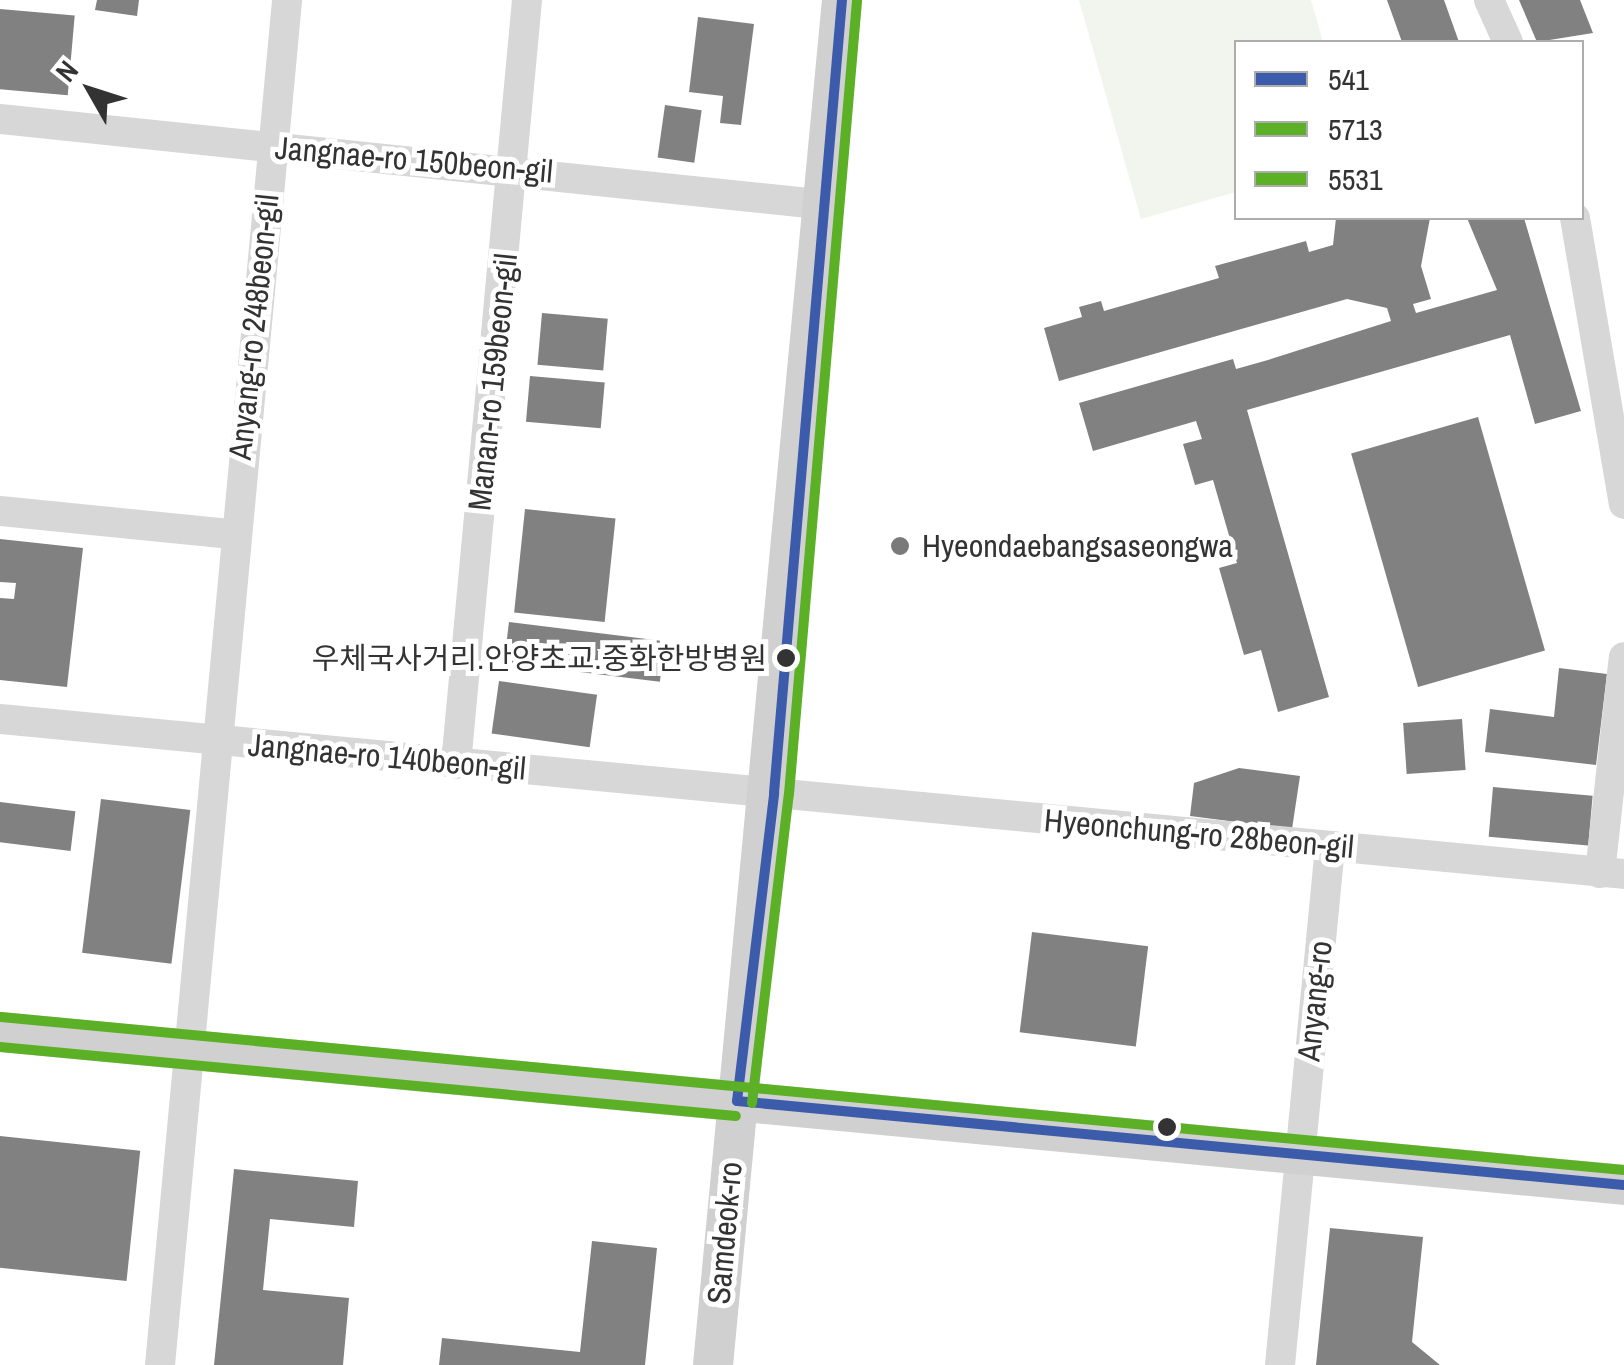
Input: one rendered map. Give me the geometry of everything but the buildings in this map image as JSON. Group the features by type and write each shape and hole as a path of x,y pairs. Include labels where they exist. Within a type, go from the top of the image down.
{"street":[{"name":"Anyang-ro 248beon-gil","path":"160,1365 232,534 287,0"},
{"name":"Manan-ro 159beon-gil","path":"456,764 527,0"},
{"name":"Samdeok-ro","path":"713,1365 736,1102 774,793 828,205 842,0"},
{"path":"1488,0 1507,40"},
{"name":"Jangnae-ro 150beon-gil","path":"0,119 272,148 514,166 828,205"},
{"path":"1576,220 1612,356 1624,504"},
{"path":"0,511 232,534"},
{"path":"1612,873 1624,657"},
{"name":"Jangnae-ro 140beon-gil","path":"0,719 774,793"},
{"name":"Hyeonchung-ro 28beon-gil","path":"774,793 1612,873"},
{"name":"Anyang-ro","path":"1280,1365 1330,847"},
{"path":"0,1032 1624,1185"}],"shaded area":[{"path":"1079,0 1311,0 1322,40 1234,40 1234,193 1141,219"}],"transit line":[{"name":"541","path":"737,1101 774,793 842,0"},
{"name":"5713","path":"752,1103 789,794 857,1"},
{"name":"5531","path":"1,1017 1624,1170"},
{"name":"5713","path":"0,1047 736,1116"},
{"name":"541","path":"737,1101 1624,1185"}],"place":[{"name":"Hyeondaebangsaseongwa","path":"900,546"},
{"name":"우체국사거리.안양초교.중화한방병원","path":"786,658"}]}
